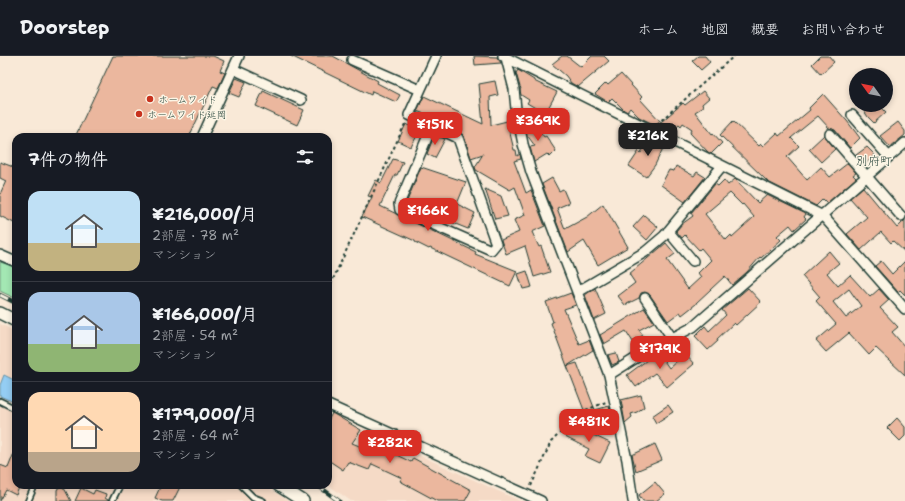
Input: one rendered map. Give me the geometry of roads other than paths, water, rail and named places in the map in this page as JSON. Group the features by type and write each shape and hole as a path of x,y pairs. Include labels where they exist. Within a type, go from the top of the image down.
{"street":[{"path":"204,133 239,56"},
{"path":"432,126 398,204 400,210 491,250 496,244 458,138 409,115 436,56"},
{"path":"505,57 823,216 905,309"},
{"path":"505,57 514,89 516,109 523,144 531,172 609,375 627,460 633,501"},
{"path":"352,60 420,90"},
{"path":"233,69 301,100"},
{"path":"852,115 889,157"},
{"path":"830,134 901,216"},
{"path":"609,375 644,353 693,327 823,216 905,143"},
{"path":"577,292 645,252 668,231 722,166"},
{"path":"668,231 693,261"},
{"path":"0,254 12,260"},
{"path":"645,298 672,338"},
{"path":"0,312 12,319"},
{"path":"332,407 541,501"},
{"path":"284,489 303,501"}],"lane":[{"path":"0,402 12,407"},
{"path":"28,501 33,489"},
{"path":"112,501 118,489"},
{"path":"245,489 253,497 263,501"}],"water":[{"path":"4,375 12,379 12,401 0,396 0,385"}],"railway":[{"path":"0,295 12,301"},
{"path":"322,489 339,501"}],"place":[{"name":"ホームワイド","path":"150,99"},
{"name":"ホームワイド延岡","path":"139,114"}],"district":[{"name":"別府町","path":"874,161"}]}
